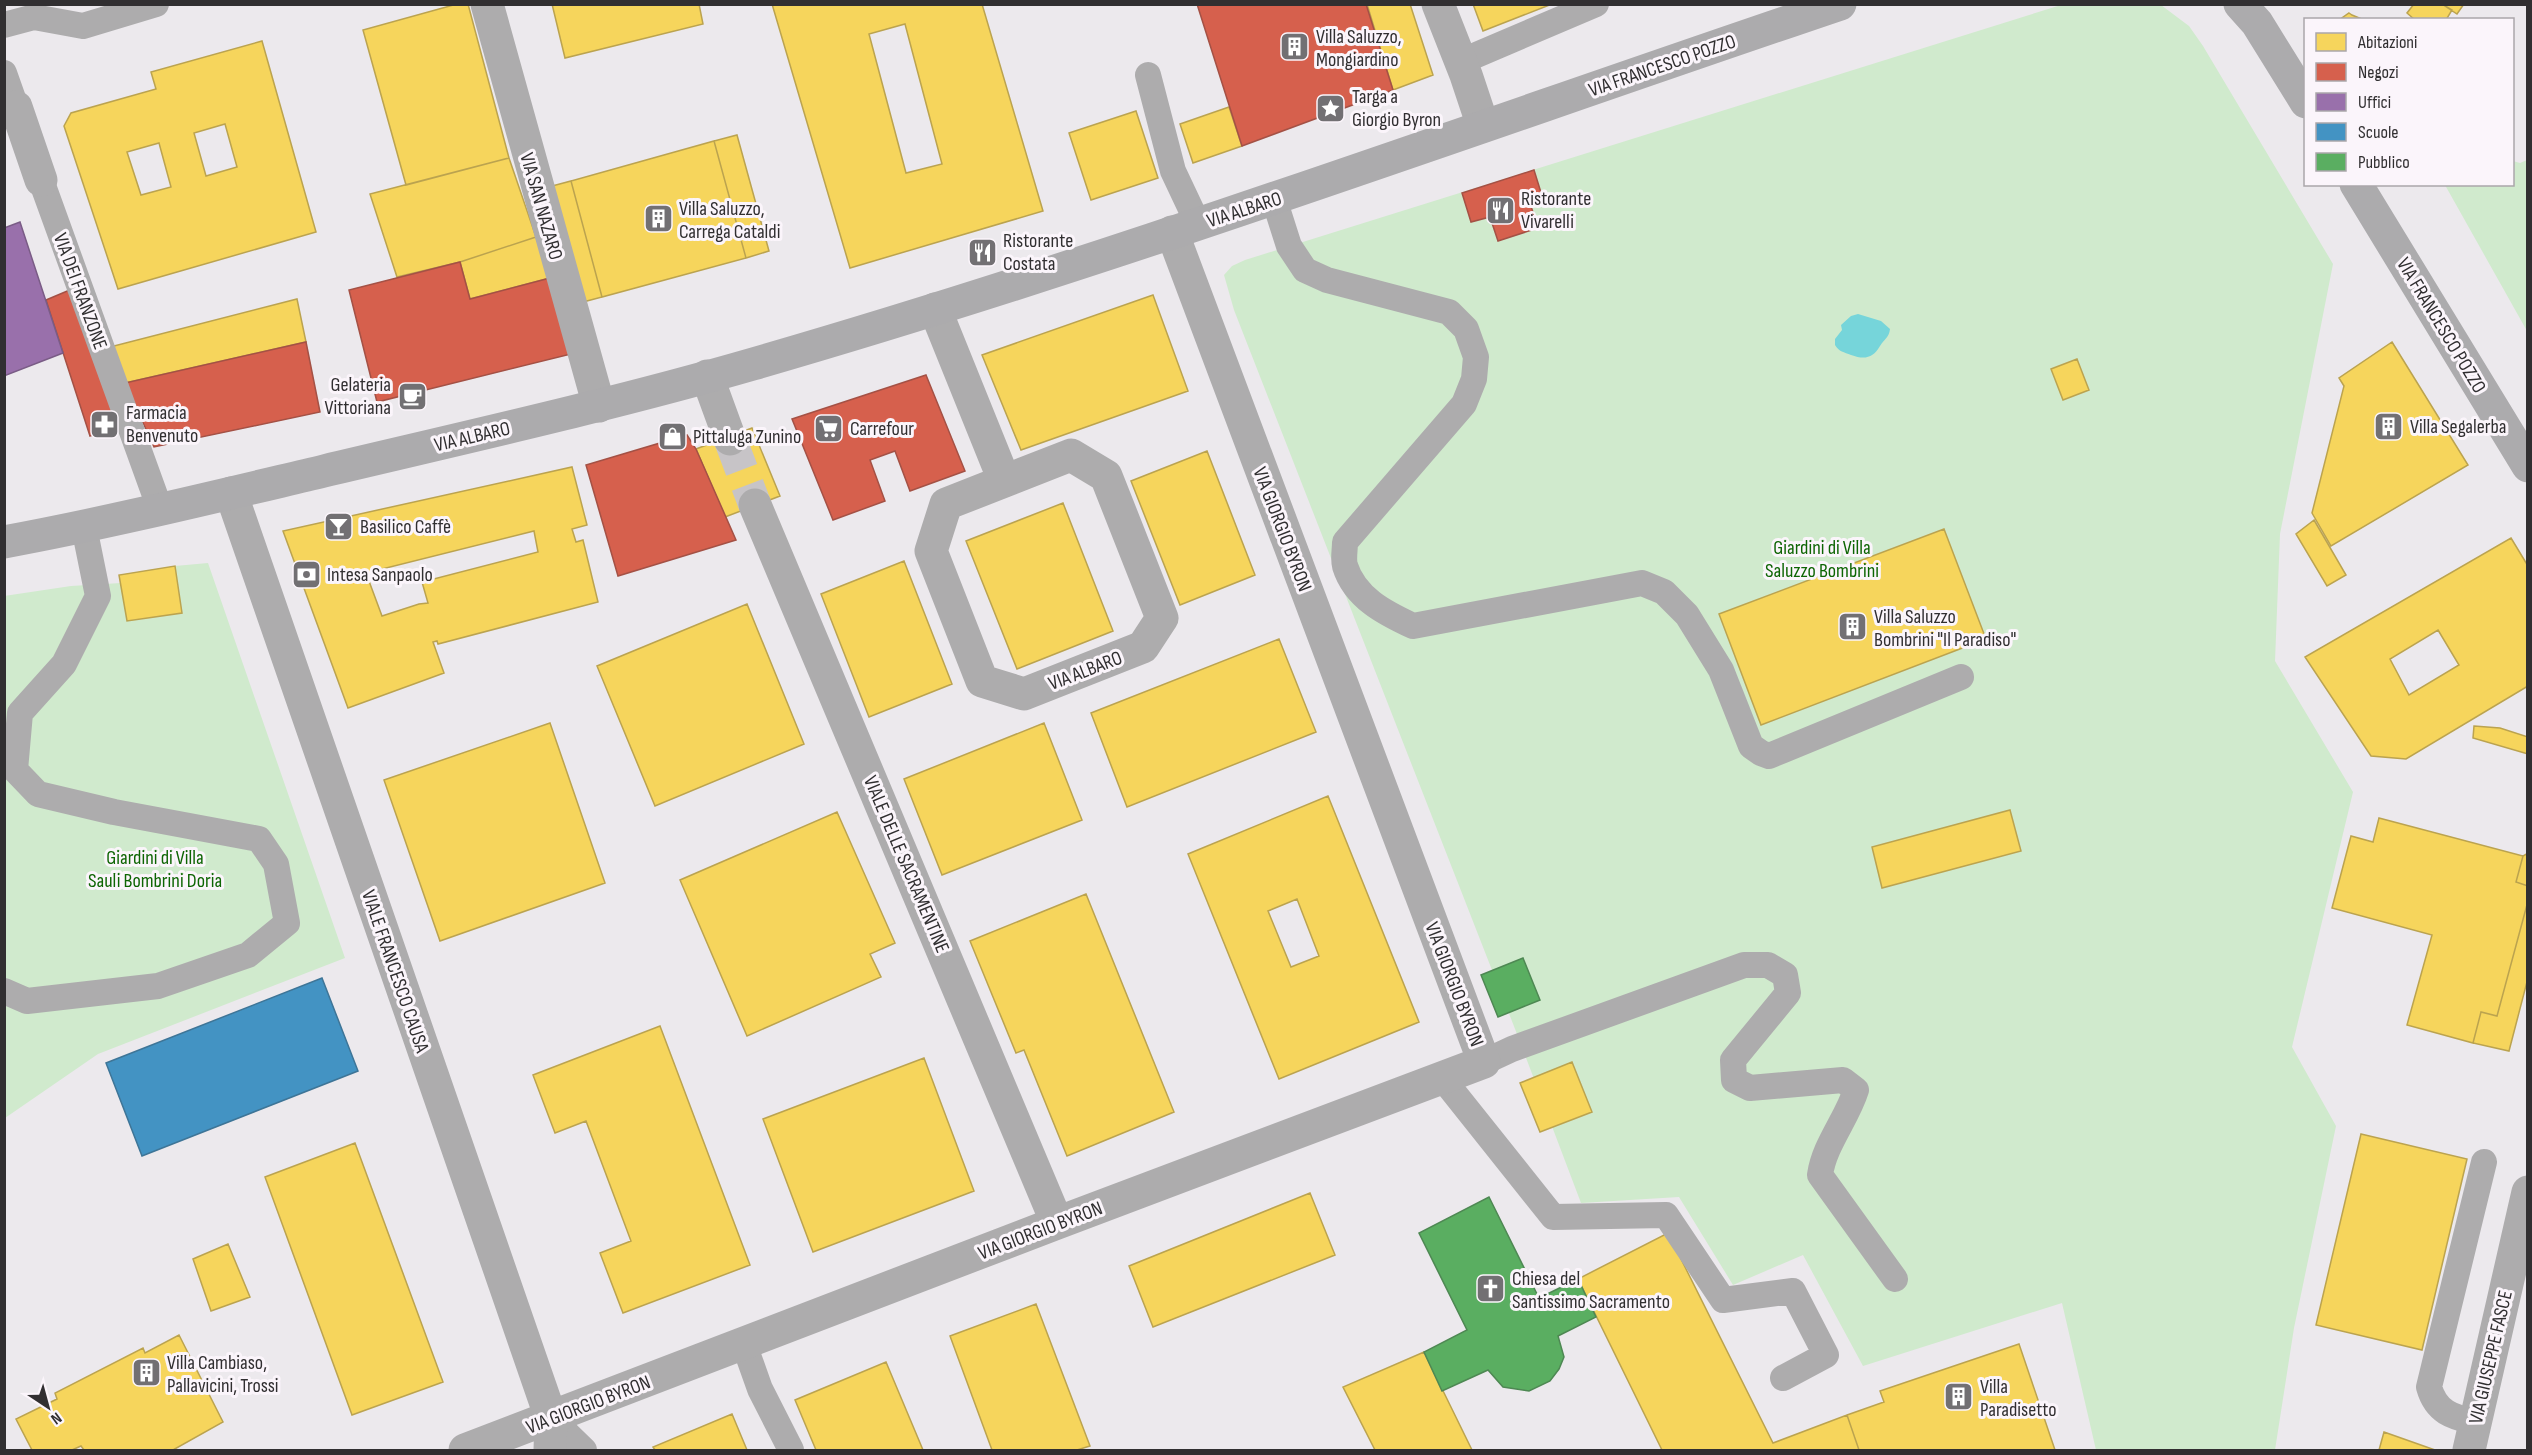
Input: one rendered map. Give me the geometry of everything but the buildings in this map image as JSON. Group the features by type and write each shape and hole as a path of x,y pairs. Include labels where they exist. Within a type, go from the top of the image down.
{"main road":[{"name":"VIA FRANCESCO POZZO","path":"1483,126 1840,4"},
{"path":"2240,4 2257,22 2304,99"},
{"name":"VIA ALBARO","path":"4,542 84,527 231,493 599,406 707,376 935,309 1274,199 1483,126"},
{"name":"VIA FRANCESCO POZZO","path":"2357,186 2528,466"}],"street":[{"name":"VIA SAN NAZARO","path":"487,4 599,406"},
{"path":"1438,4 1483,126"},
{"name":"VIA DEI FRANZONE","path":"16,107 41,180"},
{"name":"VIA GIORGIO BYRON","path":"465,1450 1484,1062 1185,228"},
{"path":"935,309 1004,480"},
{"path":"707,376 730,439"},
{"name":"VIA ALBARO","path":"1071,455 1106,476 1162,618 1143,647 1024,694 982,681 931,551 946,504 1004,480 1071,455"},
{"name":"VIALE FRANCESCO CAUSA","path":"231,493 551,1418 550,1450"},
{"name":"VIALE DELLE SACRAMENTINE","path":"755,505 1057,1223"},
{"name":"VIA GIUSEPPE FASCE","path":"2472,1436 2528,1192"}],"lane":[{"path":"4,25 33,17 83,26 156,4"},
{"path":"1460,62 1596,4"},
{"name":"VIA DEI FRANZONE","path":"4,74 16,107"},
{"path":"1148,75 1185,228"},
{"name":"VIA DEI FRANZONE","path":"41,180 160,508"},
{"path":"1274,199 1289,246 1305,270 1327,280 1449,312 1466,329 1476,357 1474,378 1464,404 1345,543 1344,565 1358,590 1381,610 1413,626 1642,583 1664,592 1687,615 1721,670 1751,746 1769,756 1961,677"},
{"path":"4,991 27,1001 158,986 248,955 287,923 276,864 259,839 114,812 38,794 15,770 20,712 64,664 98,596 84,527"},
{"path":"1484,1062 1512,1049 1744,965 1768,965 1785,975 1788,993 1733,1060 1734,1080 1750,1088 1843,1080 1857,1090 1850,1110 1822,1161 1820,1175 1895,1279"},
{"path":"1443,1079 1552,1217 1666,1215 1723,1300 1793,1291 1826,1355 1783,1378"},
{"path":"2472,1436 2454,1418 2444,1413 2436,1405 2429,1388 2484,1162"},
{"path":"744,1344 760,1389 791,1450"},
{"path":"551,1418 584,1450"}],"green space":[{"name":"Giardini di Villa Saluzzo Bombrini","path":"2061,5 2161,5 2189,26 2333,264 2280,534 2275,661 2353,792 2292,1047 2336,1126 2294,1328 2275,1450 2096,1450 2062,1303 1863,1366 1803,1255 1733,1285 1679,1197 1581,1203 1234,310 1224,275 1232,266 1245,260"},
{"path":"2528,160 2527,331 2446,186 2514,186 2514,161 2520,163"},
{"name":"Giardini di Villa Sauli Bombrini Doria","path":"208,563 345,958 98,1054 5,1118 4,596 71,586 121,583 127,621 182,613 175,566"}],"water":[{"path":"1858,314 1881,321 1890,329 1882,344 1868,357 1851,355 1835,345 1835,339 1842,330 1841,325 1851,316"}],"tunnel":[{"path":"730,439 755,505"}],"place":[{"name":"Villa Saluzzo, Mongiardino","path":"1295,47"},
{"name":"Targa a Giorgio Byron","path":"1331,108"},
{"name":"Ristorante Vivarelli","path":"1500,210"},
{"name":"Villa Saluzzo, Carrega Cataldi","path":"658,219"},
{"name":"Ristorante Costata","path":"982,252"},
{"name":"Gelateria Vittoriana","path":"412,396"},
{"name":"Farmacia Benvenuto","path":"105,424"},
{"name":"Villa Segalerba","path":"2389,426"},
{"name":"Carrefour","path":"829,428"},
{"name":"Pittaluga Zunino","path":"672,436"},
{"name":"Basilico Caffè","path":"339,526"},
{"name":"Intesa Sanpaolo","path":"306,574"},
{"name":"Villa Saluzzo Bombrini \"Il Paradiso\"","path":"1853,627"},
{"name":"Chiesa del Santissimo Sacramento","path":"1491,1289"},
{"name":"Villa Cambiaso, Pallavicini, Trossi","path":"146,1373"},
{"name":"Villa Paradisetto","path":"1959,1397"}]}
